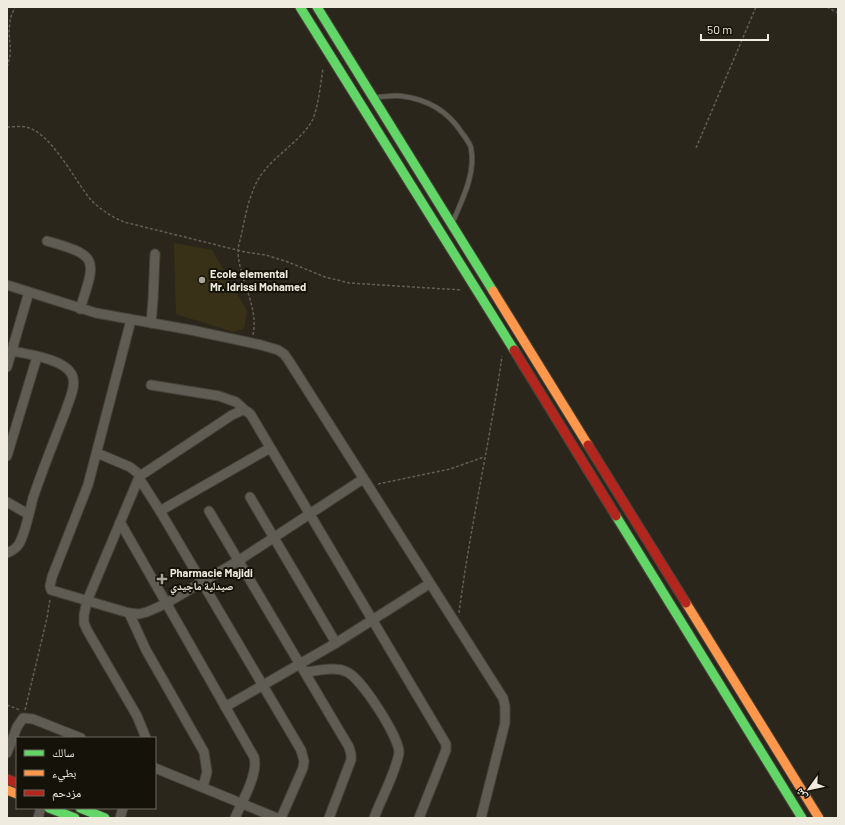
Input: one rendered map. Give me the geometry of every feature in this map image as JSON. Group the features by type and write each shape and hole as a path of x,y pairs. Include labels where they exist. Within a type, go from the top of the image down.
{"main road":[{"path":"300,7 483,299 802,818"},
{"path":"317,7 819,818"},
{"path":"52,809 75,818"},
{"path":"82,809 105,818"}],"street":[{"path":"48,241 78,251 89,260 91,272 80,308"},
{"path":"151,323 155,254"},
{"path":"7,285 80,308 132,320 191,330 271,347 284,354 498,691 505,706 504,723 481,818"},
{"path":"7,367 29,292"},
{"path":"132,320 88,485 52,577 50,585 51,590 129,613 139,614 147,612 165,604 202,582 274,537 309,513 365,482"},
{"path":"7,553 18,546 49,452 69,401 74,381 72,374 65,367 54,362 12,351"},
{"path":"7,456 37,357"},
{"path":"151,385 219,396 236,402 254,419 432,719 447,747 419,818"},
{"path":"146,737 137,716 87,630 84,623 84,615 87,601 140,477 232,415 243,410 246,411"},
{"path":"160,511 270,448"},
{"path":"97,453 139,473 298,745 303,756 303,768 281,818"},
{"path":"250,497 336,644"},
{"path":"7,502 28,514"},
{"path":"209,511 349,747 351,754 348,770 329,818"},
{"path":"120,522 165,604 256,761 254,774 235,818"},
{"path":"225,707 263,686 303,668 336,644 429,584"},
{"path":"129,613 146,650 204,752 207,772 203,787"},
{"path":"303,668 338,670 348,672 352,675 374,702 396,739 399,751 398,757 374,818"},
{"path":"7,753 17,727 23,718 33,719 78,737"},
{"path":"156,768 277,818"}],"lane":[{"path":"373,97 400,96 426,102 442,110 456,123 471,147 471,168 466,190 452,224"}],"path":[{"path":"7,67 11,50 10,23 14,7"},
{"path":"696,148 756,7"},
{"path":"827,7 838,12"},
{"path":"250,343 254,329 253,311 239,264 238,250 252,192 258,179 273,160 307,128 313,118 316,109 323,66"},
{"path":"7,127 26,127 40,134 56,150 92,200 113,217 124,222 266,256 349,283 468,290"},
{"path":"459,613 484,457 496,397 502,353"},
{"path":"365,482 418,477 450,470 484,457"},
{"path":"7,705 24,712 51,590"}],"shaded area":[{"name":"Ecole elemental Mr. Idrissi Mohamed","path":"174,243 212,250 247,311 244,329 233,332 176,314"}],"traffic: fast":[{"path":"300,7 514,350"},
{"path":"317,7 493,291"},
{"path":"616,516 802,818"},
{"path":"52,809 75,818"},
{"path":"82,809 105,818"}],"traffic: slow":[{"path":"493,291 588,445"},
{"path":"686,603 819,818"},
{"path":"7,790 16,794"}],"traffic: jam":[{"path":"514,350 616,516"},
{"path":"588,445 686,603"},
{"path":"7,779 16,783"}],"place":[{"name":"Ecole elemental Mr. Idrissi Mohamed","path":"202,280"},
{"name":"Pharmacie Majidi صيدلية ماجيدي","path":"162,579"}]}
